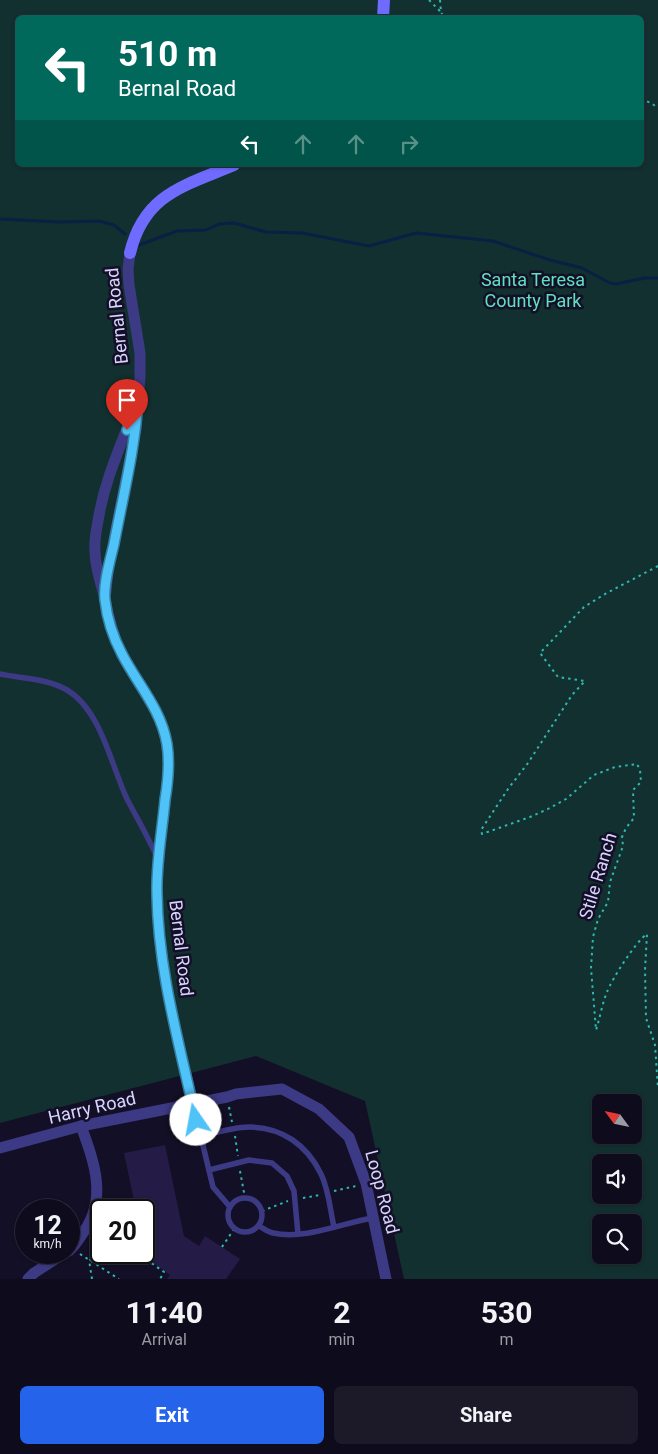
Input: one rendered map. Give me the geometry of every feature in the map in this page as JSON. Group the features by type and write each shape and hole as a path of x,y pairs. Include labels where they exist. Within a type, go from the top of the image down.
{"street":[{"path":"383,15 384,0"},
{"name":"Bernal Road","path":"105,599 108,570 133,447 140,376 140,353 128,270 134,236 149,210 160,200 174,190 229,167"},
{"name":"Bernal Road","path":"138,400 107,480 94,550 112,629 122,654 152,701 163,725 167,745 169,767 158,858 158,931 162,966 193,1104"},
{"name":"Loop Road","path":"193,1104 236,1094 282,1089 319,1109 349,1137 366,1183 386,1279"},
{"name":"Harry Road","path":"0,1148 81,1126 193,1104"},
{"path":"80,1237 88,1226 98,1186 95,1164 81,1126"},
{"path":"28,1279 50,1264"}],"lane":[{"path":"0,674 36,679 53,684 68,691 89,712 99,729 127,798 158,858"},
{"path":"193,1104 213,1186 230,1207"},
{"path":"200,1137 248,1126 271,1130 294,1139 312,1157 322,1176 334,1227"},
{"path":"209,1170 249,1160 272,1163 288,1176 294,1191 298,1234"},
{"path":"246,1198 256,1202 262,1211 259,1226 250,1232 244,1233 234,1229 229,1222 230,1207 235,1201 246,1198"},
{"path":"259,1226 272,1233 298,1234 373,1218"}],"path":[{"path":"429,0 442,15"},
{"path":"440,0 441,12"},
{"path":"644,101 658,108"},
{"name":"Stile Ranch","path":"658,566 584,607 540,653 558,677 585,681 572,695 528,763 481,830 482,834 530,818 566,799 594,775 615,767 637,764 640,770 641,782 632,790 634,818 626,828 622,838 623,846 610,882 608,902 598,919 593,937 591,968 596,1030 607,991 642,937 647,934 645,970 646,1018 655,1045 658,1089"},
{"path":"227,1097 246,1198"},
{"path":"262,1211 294,1199 327,1194 366,1183"},
{"path":"222,1247 234,1229"},
{"path":"80,1256 119,1279"},
{"path":"89,1260 92,1279"},
{"path":"152,1264 164,1272 160,1279"}],"green space":[{"name":"Santa Teresa County Park","path":"0,0 658,0 658,1279 404,1279 365,1101 256,1056 0,1123"}],"building":[{"path":"165,1145 184,1236 199,1246 205,1236 240,1259 226,1279 167,1279 170,1275 154,1264 155,1199 134,1199 124,1153"}],"waterway":[{"path":"0,219 61,222 99,221 114,225 125,234"},
{"path":"139,245 177,231 206,230 219,224 234,223 266,232 302,233 369,246 416,233 493,241 550,260 582,268 610,283 616,284 645,278 658,278"}],"route":[{"path":"127,430 138,400 136,429 108,570 105,599 112,629 122,654 152,701 163,725 167,745 169,767 158,858 158,931 162,966 196,1120"}]}
